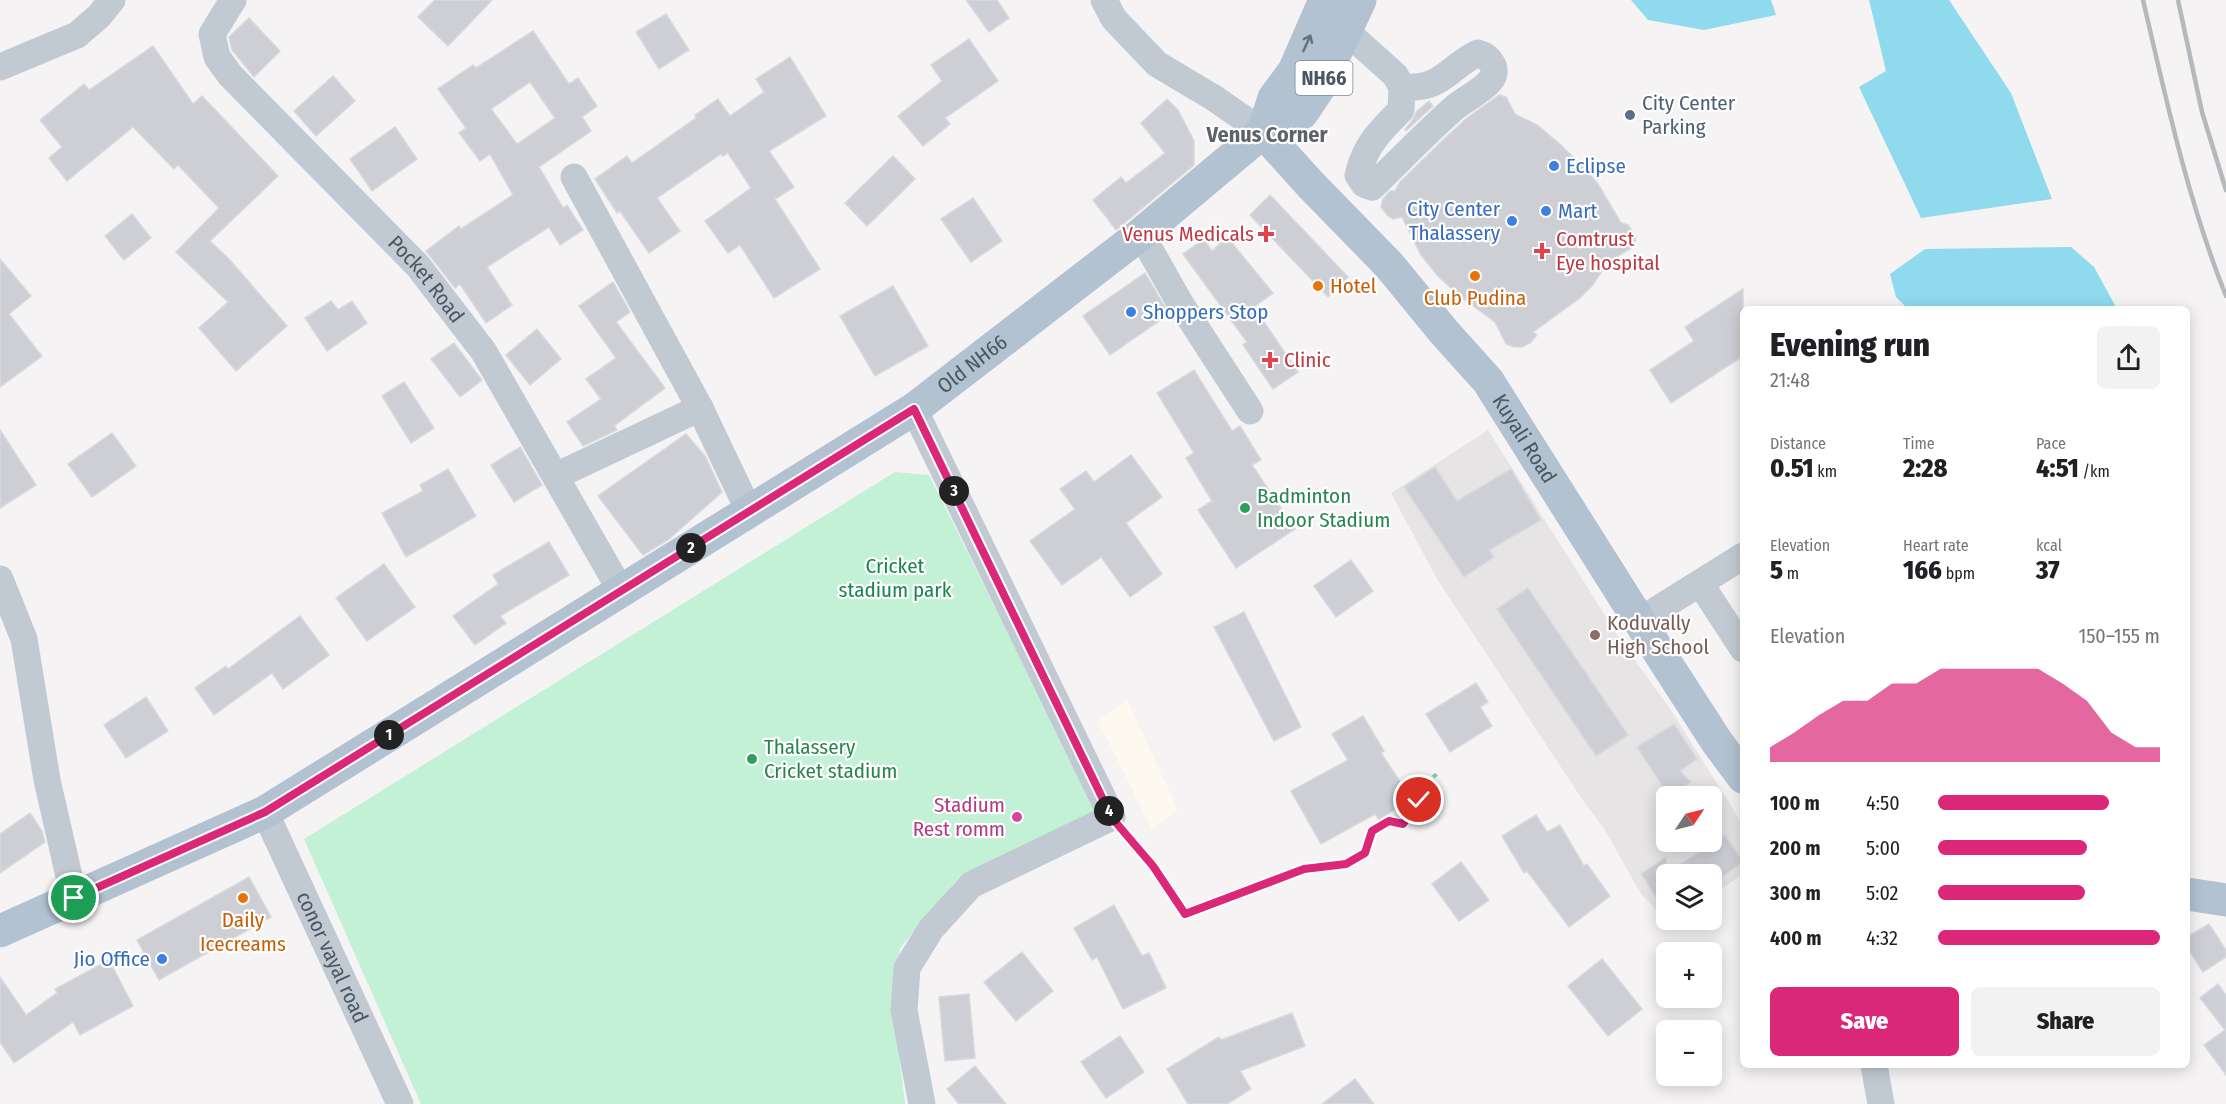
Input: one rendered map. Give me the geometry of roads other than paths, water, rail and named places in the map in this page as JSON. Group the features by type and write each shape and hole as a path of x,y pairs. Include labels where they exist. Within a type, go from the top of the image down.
{"main road":[{"name":"NH66","path":"1263,132 1274,98 1294,71 1325,0"},
{"name":"Old NH66","path":"0,931 265,812 914,409 1141,234 1263,132 1302,113 1320,86 1360,0"},
{"name":"Kuyali Road","path":"1263,132 1389,265 1488,381 1639,621 1717,742 1740,773"},
{"path":"2190,894 2226,900"}],"street":[{"path":"0,67 77,35 99,16 112,0"},
{"name":"Pocket Road","path":"233,0 212,34 217,57 230,75 417,266 484,352 621,591"},
{"path":"1104,0 1114,19 1157,64 1214,98 1263,132"},
{"path":"1346,31 1395,75 1402,87 1401,110 1378,133 1363,156 1358,175 1364,184 1372,187 1454,108 1491,81 1494,74 1491,60 1486,55 1478,53 1433,84 1419,89 1402,87"},
{"path":"574,177 700,408 749,512"},
{"path":"1141,234 1180,303 1250,411"},
{"path":"556,476 700,408"},
{"path":"914,409 1112,818 971,885 931,929 907,968 904,1010 922,1104"},
{"path":"1639,621 1740,558"},
{"path":"0,579 24,639 47,780 74,898"},
{"path":"1700,584 1740,644"},
{"name":"conor vayal road","path":"265,812 400,1104"},
{"path":"1875,1068 1881,1104"}],"water":[{"path":"1631,0 1771,0 1776,15 1704,30 1648,20"},
{"path":"1869,0 1949,0 2011,93 2052,199 1921,218 1859,87 1886,71"},
{"path":"2071,247 2094,267 2115,306 1905,306 1896,297 1890,274 1925,249"}],"railway":[{"path":"2143,0 2189,187 2226,296"},
{"path":"2178,0 2202,112 2226,190"}],"place":[{"name":"City Center Parking","path":"1630,115"},
{"name":"Eclipse","path":"1554,166"},
{"name":"Mart","path":"1546,211"},
{"name":"City Center Thalassery","path":"1512,221"},
{"name":"Venus Medicals","path":"1266,234"},
{"name":"Comtrust Eye hospital","path":"1542,251"},
{"name":"Club Pudina","path":"1475,276"},
{"name":"Hotel","path":"1318,286"},
{"name":"Shoppers Stop","path":"1131,312"},
{"name":"Clinic","path":"1270,360"},
{"name":"Badminton Indoor Stadium","path":"1245,508"},
{"name":"Koduvally High School","path":"1595,635"},
{"name":"Thalassery Cricket stadium","path":"752,759"},
{"name":"Stadium Rest romm","path":"1017,817"},
{"name":"Daily Icecreams","path":"243,898"},
{"name":"Jio Office","path":"162,959"}],"district":[{"name":"Venus Corner","path":"1267,134"}],"park label":[{"name":"Cricket stadium park","path":"895,578"}]}
